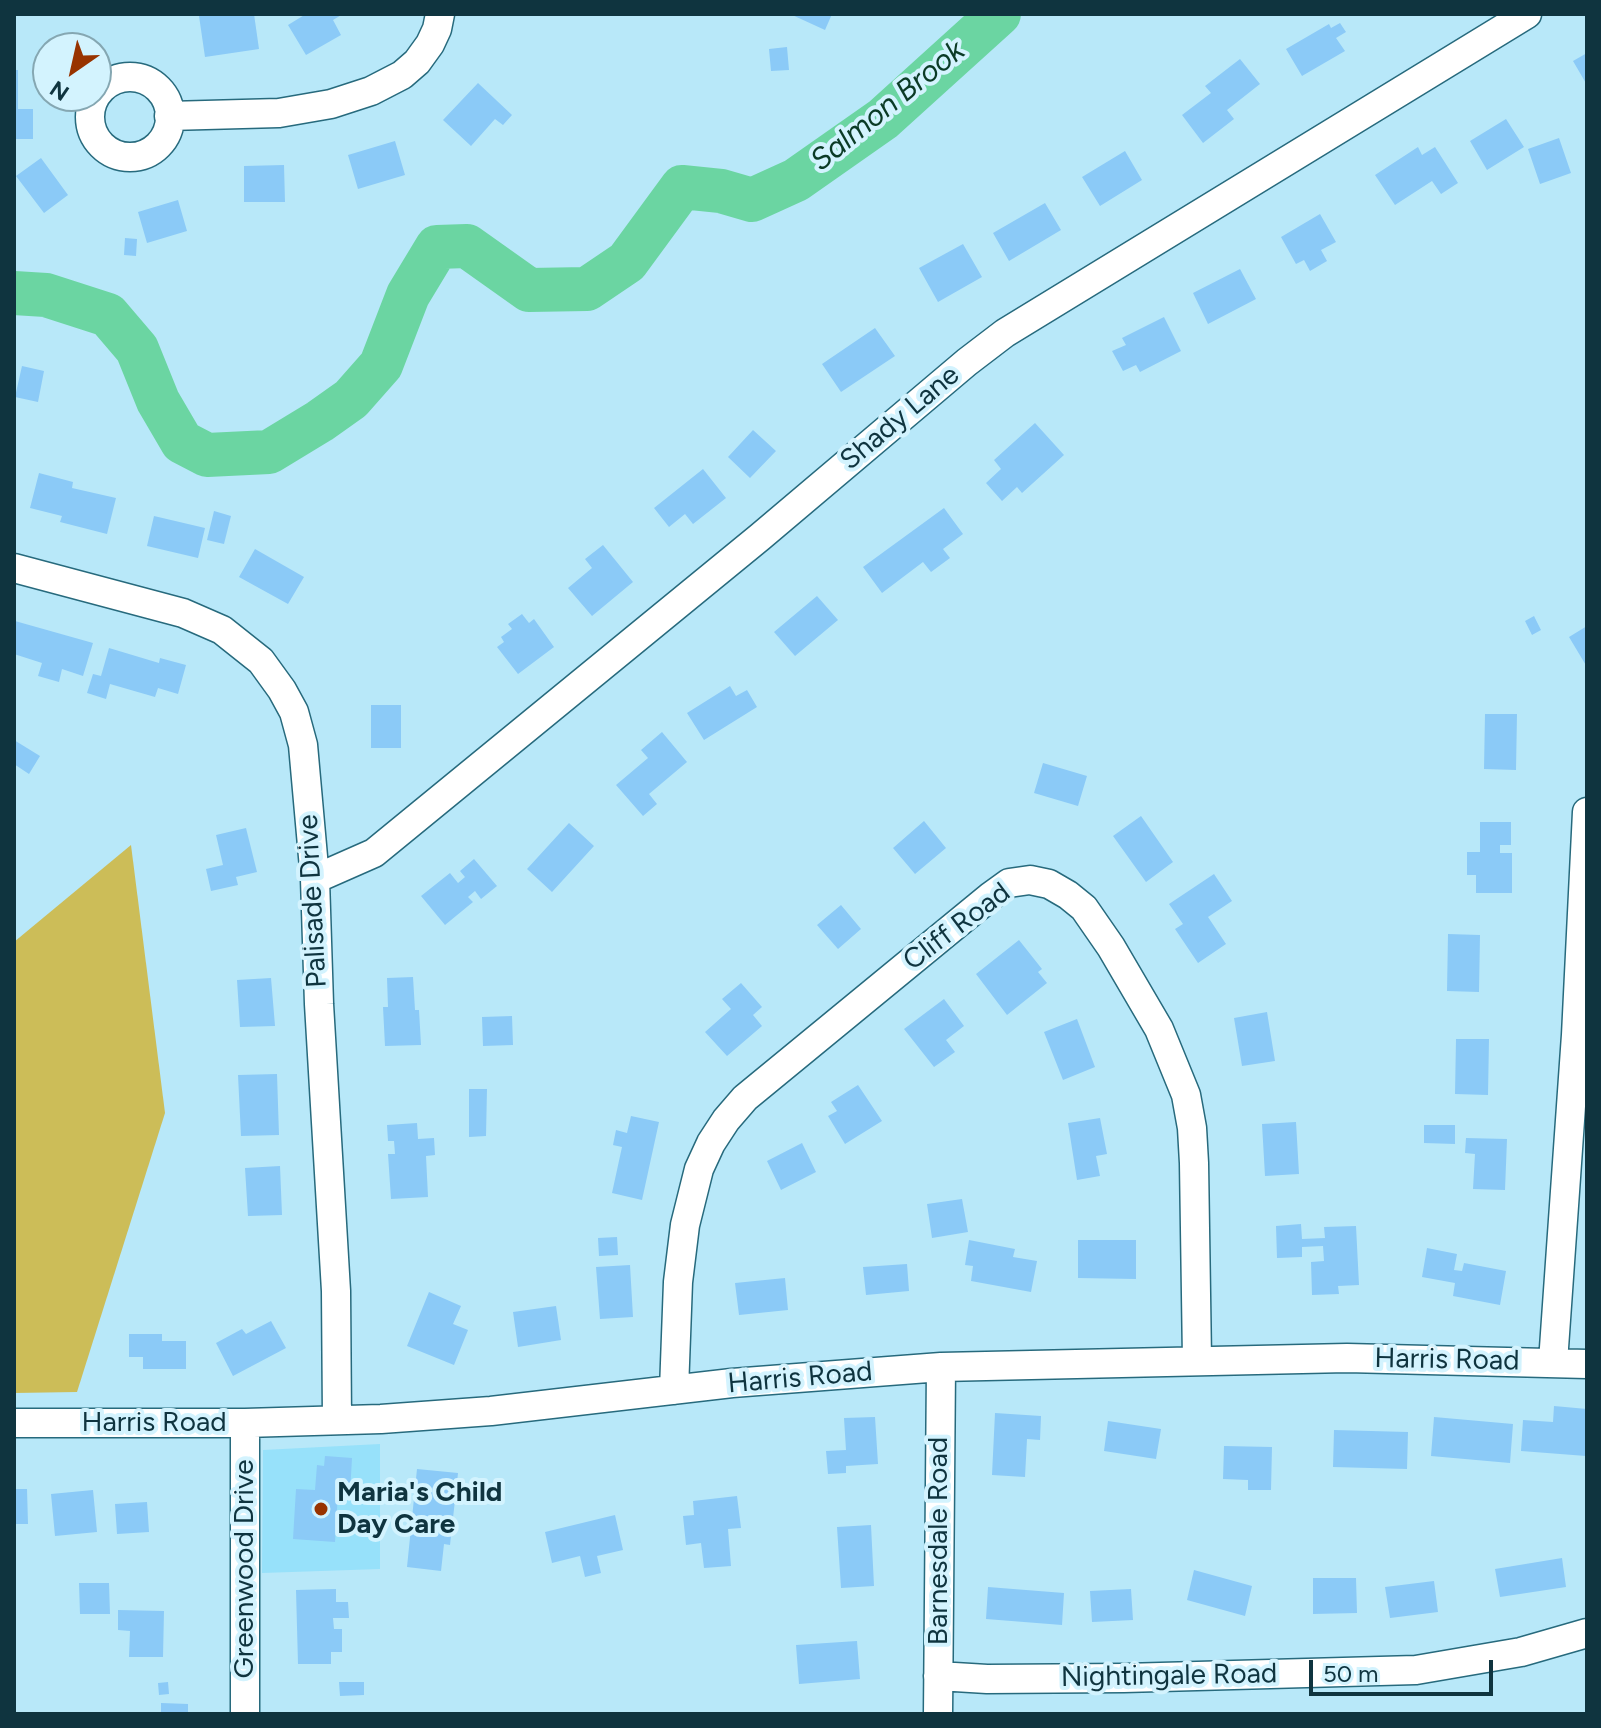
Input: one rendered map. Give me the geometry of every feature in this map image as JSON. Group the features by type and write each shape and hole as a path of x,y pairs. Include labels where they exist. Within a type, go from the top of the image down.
{"street":[{"path":"169,116 279,113 331,104 371,91 402,75 417,62 430,44 440,14"},
{"name":"Shady Lane","path":"315,879 374,853 1005,333 1527,14"},
{"name":"Palisade Drive","path":"14,568 183,613 222,630 261,661 294,712 303,745 315,879 319,1004 337,1305 337,1420"},
{"path":"1553,1362 1582,1036 1587,812"},
{"name":"Cliff Road","path":"674,1390 678,1282 685,1225 699,1169 726,1120 745,1098 991,896 1009,883 1030,880 1049,884 1084,908 1111,947 1159,1029 1186,1095 1194,1163 1197,1360"},
{"name":"Harris Road","path":"14,1423 245,1423 491,1411 674,1390 941,1367 1376,1358 1587,1364"},
{"name":"Barnesdale Road","path":"938,1714 941,1367"},
{"name":"Greenwood Drive","path":"245,1423 245,1714"},
{"name":"Nightingale Road","path":"938,1676 987,1679 1109,1678 1416,1670 1521,1652 1587,1633"}],"shaded area":[{"path":"131,845 165,1113 77,1392 14,1393 14,942"},
{"name":"Maria's Child Day Care","path":"380,1444 380,1569 262,1573 263,1450"}],"building":[{"path":"254,14 259,49 205,57 199,16"},
{"path":"306,14 343,14 333,20 341,35 306,55 288,25"},
{"path":"790,14 832,14 825,30"},
{"path":"1340,23 1346,32 1336,38 1345,51 1302,76 1286,49 1329,24 1331,28"},
{"path":"787,47 789,70 771,71 769,49"},
{"path":"1587,53 1587,85 1573,61"},
{"path":"1240,59 1260,84 1227,110 1234,119 1203,143 1182,115 1211,93 1205,86"},
{"path":"14,70 18,70 18,109 32,109 33,139 14,139"},
{"path":"478,83 512,115 503,125 495,119 471,146 443,120"},
{"path":"1506,119 1524,147 1487,170 1470,141"},
{"path":"1559,138 1571,173 1540,184 1528,149"},
{"path":"395,141 405,175 358,189 348,155"},
{"path":"1418,147 1422,155 1435,147 1458,183 1441,194 1432,181 1395,205 1375,175"},
{"path":"1125,151 1142,180 1100,206 1082,177"},
{"path":"41,158 68,195 44,213 16,176"},
{"path":"284,165 285,202 244,202 244,166"},
{"path":"178,200 187,231 147,243 138,212"},
{"path":"1045,203 1061,230 1009,261 993,233"},
{"path":"1320,214 1336,242 1321,250 1327,261 1310,271 1304,260 1296,264 1281,237"},
{"path":"125,238 137,239 136,256 124,255"},
{"path":"963,244 982,277 938,302 919,268"},
{"path":"1240,269 1256,299 1208,324 1193,293"},
{"path":"1164,317 1181,351 1140,372 1136,365 1123,371 1112,351 1126,345 1122,338"},
{"path":"875,328 895,356 841,392 822,364"},
{"path":"22,366 44,371 38,402 15,397"},
{"path":"1035,423 1064,455 1022,493 1017,487 1002,501 986,483 1001,469 994,460"},
{"path":"753,430 776,451 750,478 728,457"},
{"path":"703,469 726,498 693,524 685,514 669,527 654,508"},
{"path":"39,473 73,482 72,488 116,498 107,534 60,522 62,516 30,508"},
{"path":"944,508 963,534 943,549 950,558 931,572 923,562 882,593 863,567"},
{"path":"214,511 231,516 224,544 207,540"},
{"path":"154,516 205,528 198,558 147,546"},
{"path":"603,545 633,582 592,616 568,588 592,568 585,559"},
{"path":"255,549 304,577 288,604 239,577"},
{"path":"817,596 838,620 795,656 774,632"},
{"path":"522,614 529,623 534,619 554,647 518,674 497,647 504,642 501,637 512,629 508,624"},
{"path":"1534,616 1541,630 1532,635 1525,621"},
{"path":"15,621 93,643 83,676 62,669 59,682 38,676 42,663 14,654"},
{"path":"1587,626 1587,667 1569,637"},
{"path":"109,648 159,663 160,658 186,665 178,694 158,688 155,697 110,684 106,699 87,693 93,674 101,676"},
{"path":"730,686 736,696 747,690 757,707 704,740 687,713"},
{"path":"371,705 401,705 401,748 371,748"},
{"path":"1485,714 1517,714 1516,770 1484,769"},
{"path":"662,732 687,762 649,794 657,804 643,816 616,785 648,758 641,750"},
{"path":"14,740 40,756 29,774 14,764"},
{"path":"1043,763 1087,776 1078,806 1034,793"},
{"path":"1141,816 1173,862 1146,882 1113,836"},
{"path":"924,821 946,848 915,874 893,848"},
{"path":"1480,822 1511,822 1511,845 1500,845 1500,853 1512,853 1512,893 1476,893 1476,875 1467,875 1467,852 1480,852"},
{"path":"569,823 594,846 552,892 527,869"},
{"path":"246,828 257,872 236,877 238,885 211,891 206,869 223,865 216,835"},
{"path":"474,859 497,886 481,899 475,891 468,897 473,902 445,925 421,896 450,873 458,883 465,877 460,871"},
{"path":"1214,874 1232,901 1208,917 1226,944 1198,963 1175,929 1183,924 1169,904"},
{"path":"841,905 861,929 838,949 817,925"},
{"path":"1448,934 1480,935 1479,992 1447,991"},
{"path":"1019,940 1042,969 1038,972 1047,983 1007,1015 976,974"},
{"path":"413,977 421,1045 385,1046 383,1007 388,1007 387,978"},
{"path":"271,978 275,1026 240,1027 237,980"},
{"path":"741,983 762,1007 753,1015 762,1026 727,1056 705,1032 731,1009 722,999"},
{"path":"944,999 964,1026 946,1040 955,1052 934,1067 904,1029"},
{"path":"1267,1012 1275,1061 1242,1066 1234,1018"},
{"path":"512,1016 513,1045 483,1046 482,1017"},
{"path":"1077,1019 1095,1067 1063,1080 1044,1032"},
{"path":"1456,1039 1489,1039 1488,1095 1455,1094"},
{"path":"277,1074 279,1135 241,1136 238,1075"},
{"path":"858,1085 882,1121 845,1144 828,1116 837,1111 831,1102"},
{"path":"469,1089 487,1089 486,1136 469,1137"},
{"path":"631,1116 659,1122 642,1200 612,1193 622,1147 613,1145 616,1130 627,1133"},
{"path":"1100,1118 1107,1154 1096,1156 1100,1176 1077,1180 1068,1123"},
{"path":"1296,1122 1299,1174 1265,1176 1262,1124"},
{"path":"417,1123 418,1139 434,1138 435,1155 426,1156 428,1197 391,1199 388,1154 395,1154 394,1141 388,1141 387,1125"},
{"path":"1424,1125 1455,1125 1455,1144 1424,1143"},
{"path":"1466,1138 1507,1139 1505,1190 1473,1189 1475,1154 1465,1153"},
{"path":"802,1143 816,1172 781,1190 767,1161"},
{"path":"280,1166 282,1215 248,1216 245,1168"},
{"path":"962,1199 968,1232 932,1238 927,1204"},
{"path":"1301,1224 1302,1239 1325,1238 1324,1227 1356,1226 1359,1285 1338,1286 1339,1294 1312,1295 1311,1262 1324,1261 1323,1246 1302,1247 1302,1257 1277,1258 1276,1226"},
{"path":"617,1237 618,1255 599,1256 598,1238"},
{"path":"969,1240 1015,1249 1013,1257 1037,1261 1031,1292 971,1281 973,1266 965,1265"},
{"path":"1078,1240 1136,1240 1136,1279 1078,1278"},
{"path":"1427,1248 1457,1254 1454,1270 1462,1271 1464,1263 1506,1271 1500,1305 1453,1296 1455,1283 1422,1277"},
{"path":"907,1264 909,1291 866,1295 863,1267"},
{"path":"630,1265 633,1317 600,1319 596,1267"},
{"path":"785,1278 788,1310 739,1315 735,1283"},
{"path":"429,1292 461,1306 453,1324 468,1330 454,1365 407,1346"},
{"path":"556,1306 561,1340 518,1347 513,1312"},
{"path":"271,1321 286,1348 233,1376 216,1343 242,1329 246,1334"},
{"path":"129,1334 162,1334 162,1341 186,1341 186,1369 143,1369 143,1357 129,1357"},
{"path":"1554,1406 1587,1409 1586,1456 1521,1451 1523,1420 1553,1422"},
{"path":"995,1413 1041,1416 1040,1440 1027,1439 1025,1477 992,1475"},
{"path":"875,1417 878,1464 846,1466 846,1473 828,1474 826,1451 846,1450 844,1418"},
{"path":"1434,1417 1513,1424 1510,1463 1431,1456"},
{"path":"1108,1421 1161,1429 1156,1459 1104,1451"},
{"path":"1334,1430 1408,1432 1407,1469 1333,1467"},
{"path":"1224,1446 1272,1447 1271,1490 1248,1490 1248,1480 1223,1479"},
{"path":"325,1456 352,1458 350,1493 338,1493 335,1542 293,1539 296,1489 315,1490 317,1465 324,1466"},
{"path":"417,1469 458,1473 450,1545 444,1544 441,1571 407,1567"},
{"path":"14,1489 27,1489 28,1524 14,1524"},
{"path":"93,1490 97,1532 55,1536 51,1494"},
{"path":"737,1496 741,1528 728,1529 731,1566 704,1568 701,1543 686,1545 683,1516 694,1515 693,1501"},
{"path":"147,1502 149,1532 117,1534 115,1504"},
{"path":"615,1515 623,1550 597,1556 601,1573 585,1577 580,1556 552,1563 545,1532"},
{"path":"871,1525 874,1586 841,1588 837,1527"},
{"path":"1562,1558 1566,1587 1500,1597 1495,1569"},
{"path":"1194,1570 1252,1586 1245,1616 1187,1600"},
{"path":"1313,1578 1356,1578 1357,1613 1313,1614"},
{"path":"1434,1581 1438,1612 1390,1618 1385,1587"},
{"path":"79,1583 109,1583 110,1614 80,1614"},
{"path":"988,1587 1064,1593 1062,1625 986,1619"},
{"path":"336,1589 336,1602 348,1602 349,1618 333,1618 334,1629 342,1629 342,1652 331,1652 331,1664 298,1664 296,1590"},
{"path":"1131,1589 1133,1620 1092,1622 1090,1591"},
{"path":"118,1610 164,1611 163,1657 129,1657 130,1631 118,1630"},
{"path":"857,1641 860,1679 799,1684 796,1645"},
{"path":"168,1682 169,1694 159,1695 158,1683"},
{"path":"339,1682 364,1682 364,1695 340,1696"},
{"path":"161,1703 188,1704 188,1714 161,1714"}],"waterway":[{"name":"Salmon Brook","path":"14,293 46,295 108,315 137,349 158,401 182,442 207,455 269,452 351,399 381,365 408,295 437,247 467,246 529,290 587,289 627,262 682,187 721,191 752,200 796,180 883,119 999,14"}],"place":[{"name":"Maria's Child Day Care","path":"321,1509"}]}
